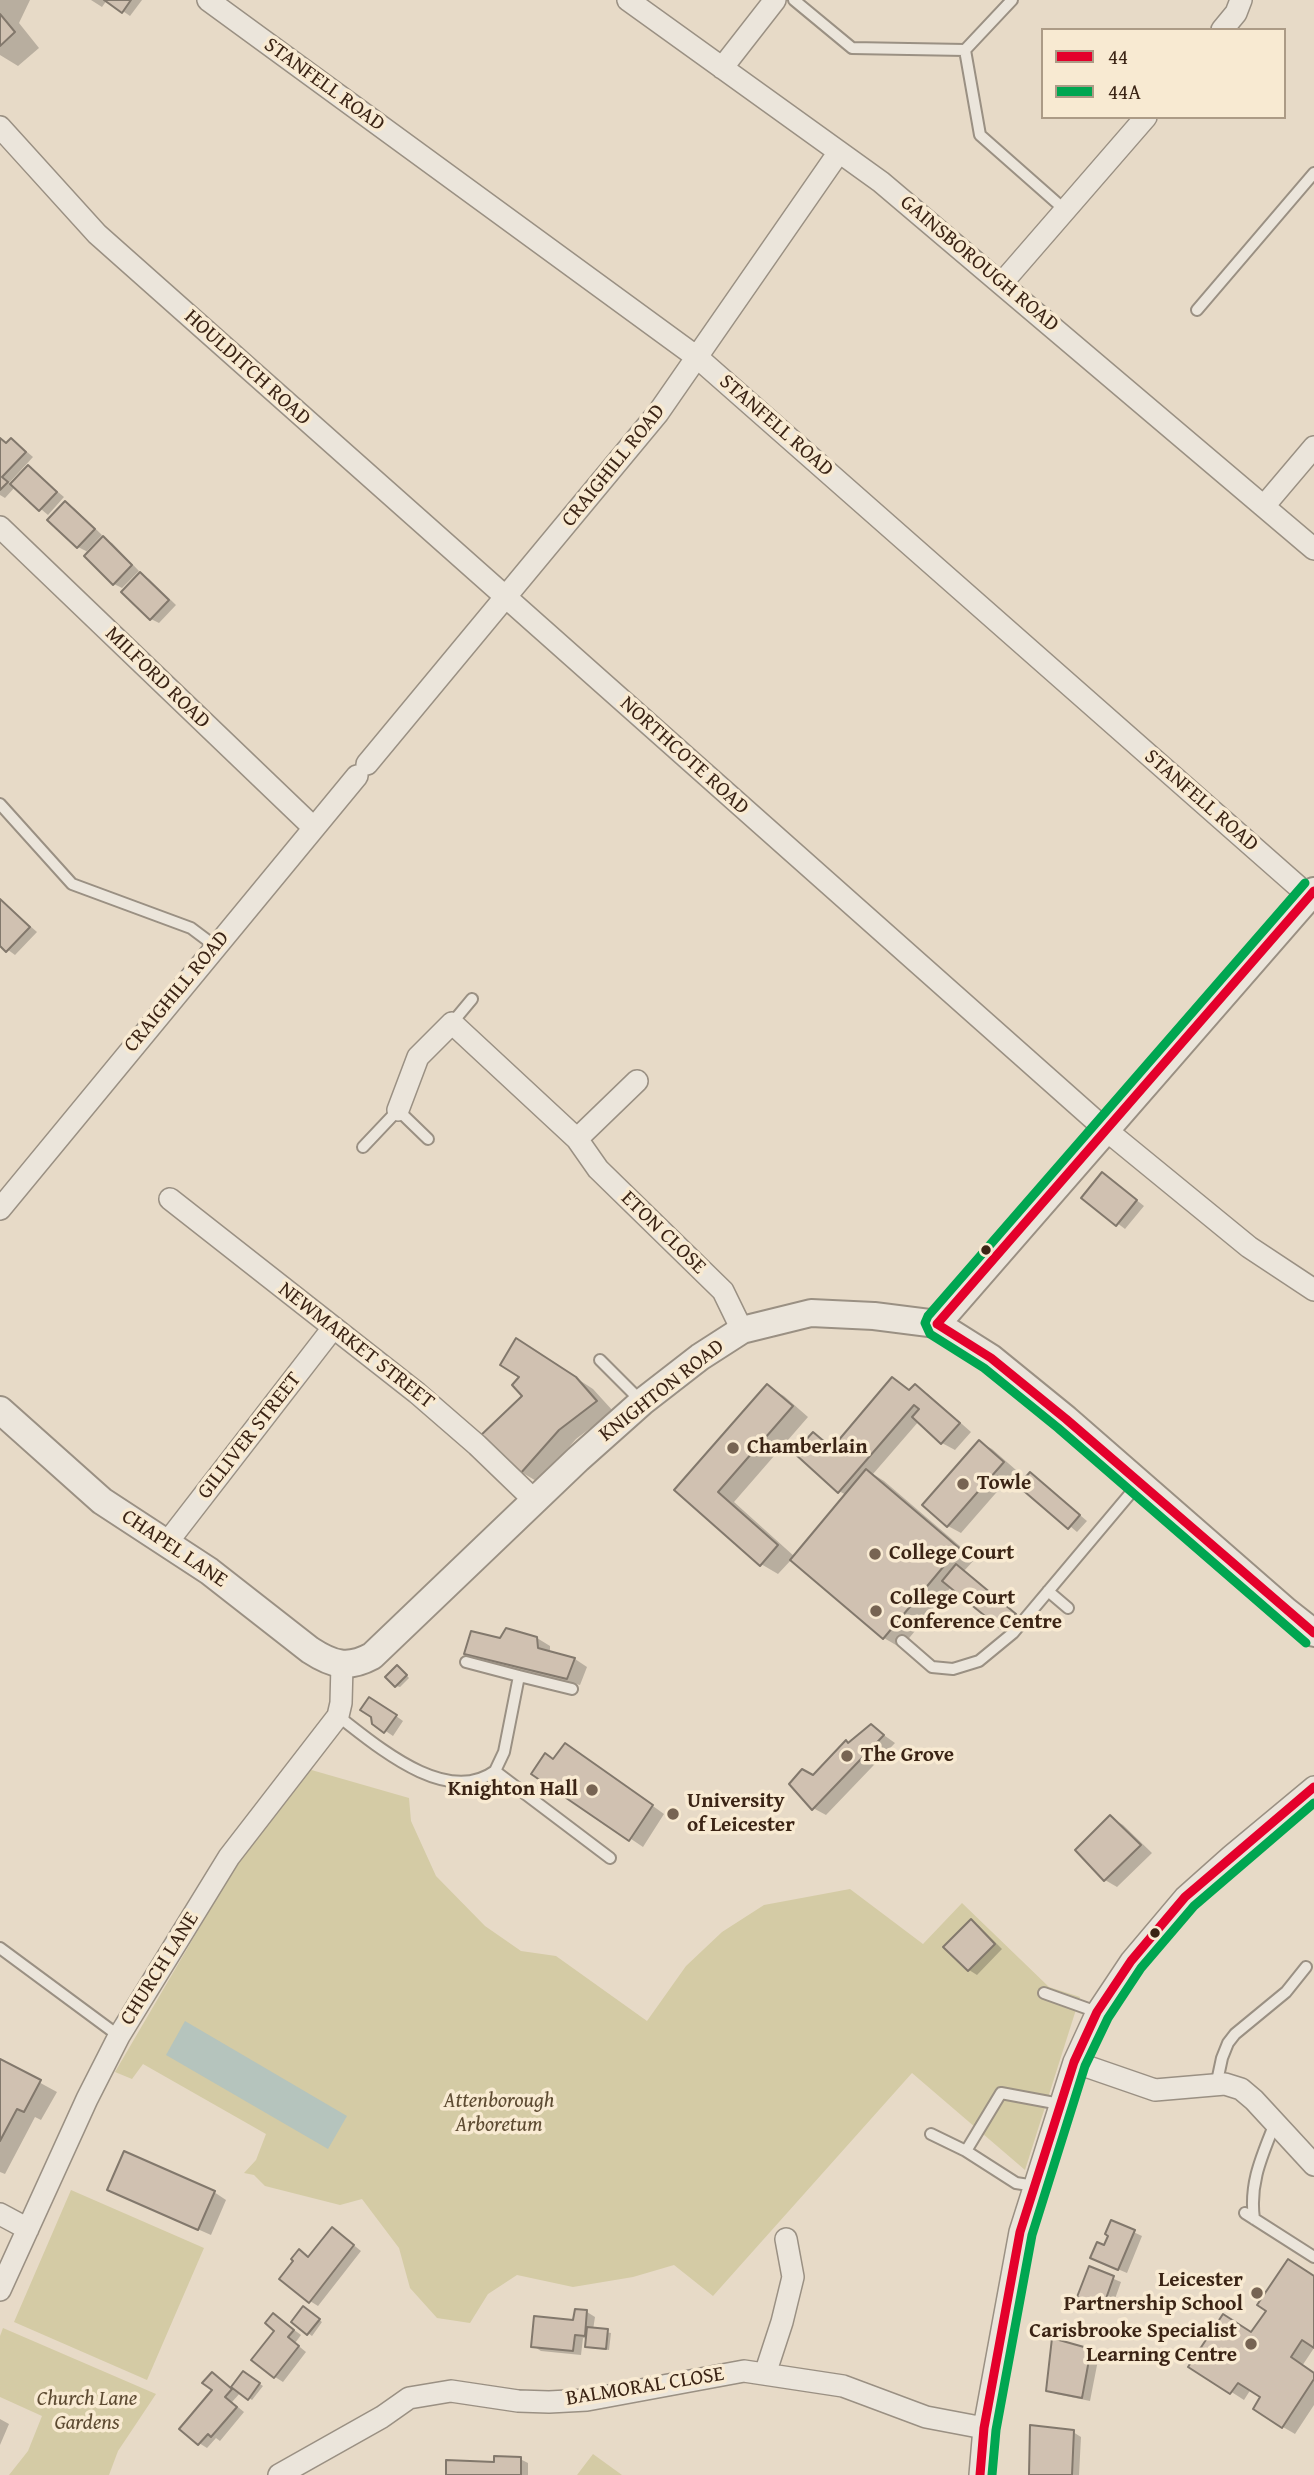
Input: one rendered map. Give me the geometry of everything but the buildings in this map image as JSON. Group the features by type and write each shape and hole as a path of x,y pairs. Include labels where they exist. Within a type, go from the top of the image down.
{"street":[{"name":"STANFELL ROAD","path":"208,0 733,386 1312,894"},
{"name":"GAINSBOROUGH ROAD","path":"628,0 881,182 1314,549"},
{"path":"722,68 775,0"},
{"path":"1224,28 1237,13 1241,0"},
{"path":"1002,283 1144,119"},
{"name":"HOULDITCH ROAD","path":"0,127 97,234 506,597"},
{"name":"CRAIGHILL ROAD","path":"0,1209 215,946 616,466 698,358 839,152"},
{"path":"1264,506 1314,447"},
{"name":"MILFORD ROAD","path":"0,527 314,828"},
{"name":"NORTHCOTE ROAD","path":"506,597 1106,1130 1249,1247 1314,1290"},
{"path":"937,1324 1312,894"},
{"path":"398,1110 418,1057 452,1023"},
{"name":"ETON CLOSE","path":"452,1023 577,1139 598,1169 723,1291 742,1330"},
{"path":"577,1139 637,1081"},
{"name":"NEWMARKET STREET","path":"170,1199 437,1410 534,1500"},
{"name":"KNIGHTON ROAD","path":"351,1664 384,1646 534,1500 642,1402 699,1357 742,1330 811,1313 874,1316 937,1324 991,1357 1314,1633"},
{"name":"GILLIVER STREET","path":"166,1544 333,1328"},
{"name":"CHAPEL LANE","path":"0,1410 102,1501 209,1571 328,1662 351,1664"},
{"path":"334,1720 351,1664"},
{"name":"CHURCH LANE","path":"0,2290 87,2099 119,2036 229,1857 334,1720"},
{"path":"980,2475 984,2428 1020,2232 1074,2062 1097,2012 1131,1961 1185,1897 1314,1787"},
{"path":"1074,2062 1155,2090 1226,2084 1241,2089 1314,2165"},
{"path":"0,2214 28,2229"},
{"path":"765,2374 793,2277 786,2239"},
{"name":"BALMORAL CLOSE","path":"279,2475 382,2417 409,2398 451,2391 539,2402 587,2400 744,2371 843,2386 926,2417 984,2428"}],"lane":[{"path":"794,0 852,48 965,50 1012,0"},
{"path":"965,50 980,135 1065,210"},
{"path":"1197,310 1314,173"},
{"path":"0,804 72,884 191,928 215,946"},
{"path":"452,1023 472,999"},
{"path":"363,1147 398,1110 428,1139"},
{"path":"600,1360 642,1402"},
{"path":"902,1641 932,1667 953,1669 979,1661 1013,1633 1140,1482"},
{"path":"1048,1591 1068,1608"},
{"path":"466,1662 572,1689"},
{"path":"334,1720 423,1773 448,1782 485,1779 495,1771 506,1742 519,1676"},
{"path":"495,1771 610,1858"},
{"path":"0,1948 119,2036"},
{"path":"1216,2085 1228,2043 1286,1992 1306,1967"},
{"path":"1044,1993 1097,2012"},
{"path":"966,2151 1001,2094 1060,2104"},
{"path":"1275,2123 1253,2185 1250,2216 1314,2257"},
{"path":"931,2134 966,2151 1016,2183 1035,2186"}],"green space":[{"name":"Attenborough Arboretum","path":"308,1769 409,1798 411,1821 436,1876 485,1926 521,1951 556,1956 647,2021 686,1966 722,1932 764,1905 850,1889 923,1944 962,1903 1049,1987 1080,1997 1025,2170 912,2073 713,2296 674,2265 633,2277 573,2287 517,2275 488,2294 470,2323 437,2318 410,2288 399,2248 362,2199 340,2205 265,2186 254,2175 244,2173 256,2160 266,2134 143,2064 132,2079 115,2072 239,1860"},
{"path":"71,2190 204,2248 147,2380 14,2322"},
{"name":"Church Lane Gardens","path":"3,2328 156,2394 118,2451 109,2475 9,2475 28,2451 42,2416 0,2397 0,2336"},
{"path":"593,2454 622,2475 577,2475"}],"shaded area":[{"path":"185,2021 347,2116 328,2149 166,2055"}],"transit line":[{"name":"44A","path":"1305,883 928,1316 925,1323 930,1334 984,1368 1058,1428 1306,1643"},
{"name":"44","path":"1314,891 937,1324 991,1358 1066,1419 1314,1633"},
{"name":"44","path":"980,2475 984,2428 1020,2232 1074,2062 1097,2012 1131,1961 1185,1897 1314,1787"},
{"name":"44A","path":"992,2475 996,2430 1032,2235 1085,2066 1108,2018 1141,1968 1194,1906 1314,1803"}],"place":[{"name":"Chamberlain","path":"733,1448"},
{"name":"Towle","path":"963,1484"},
{"name":"College Court","path":"875,1554"},
{"name":"College Court Conference Centre","path":"876,1611"},
{"name":"The Grove","path":"847,1756"},
{"name":"Knighton Hall","path":"592,1790"},
{"name":"University of Leicester","path":"673,1814"},
{"name":"Leicester Partnership School","path":"1257,2293"},
{"name":"Carisbrooke Specialist Learning Centre","path":"1251,2344"}]}
